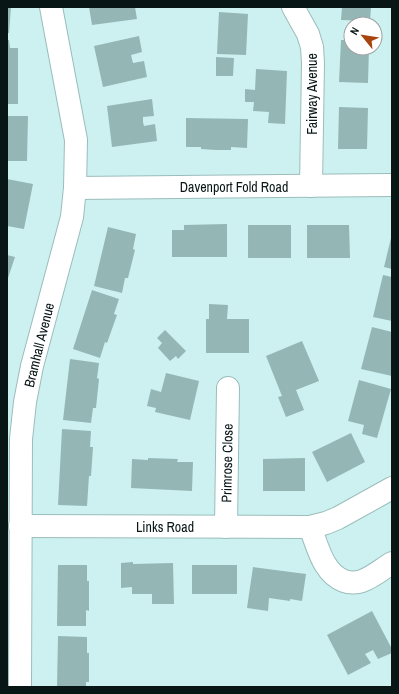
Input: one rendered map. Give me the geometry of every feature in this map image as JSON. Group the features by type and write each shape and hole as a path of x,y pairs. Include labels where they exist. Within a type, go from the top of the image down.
{"street":[{"name":"Bramhall Avenue","path":"20,687 21,439 25,402 32,366 72,217 75,188 76,140 51,7"},
{"name":"Fairway Avenue","path":"293,7 308,34 312,47 311,186"},
{"name":"Davenport Fold Road","path":"75,188 392,185"},
{"name":"Primrose Close","path":"226,527 232,396"},
{"name":"Links Road","path":"20,526 310,528 338,518 392,488"},
{"path":"310,528 323,562 337,578 349,583 361,582 392,563"}],"building":[{"path":"7,7 11,7 9,33 7,33"},
{"path":"89,7 135,7 137,19 92,25"},
{"path":"342,7 371,7 370,16 343,16 343,20 341,20"},
{"path":"219,12 248,14 246,55 217,54"},
{"path":"139,36 142,52 131,55 133,63 144,61 147,77 103,87 94,46"},
{"path":"7,40 9,40 10,48 18,48 18,104 7,104"},
{"path":"341,40 343,40 343,56 369,56 368,83 339,82"},
{"path":"216,57 234,58 233,76 216,76"},
{"path":"256,69 287,71 285,124 268,123 269,112 253,111 254,102 245,102 245,89 255,90"},
{"path":"152,99 154,116 143,117 143,122 144,126 155,124 157,141 112,147 107,106"},
{"path":"339,107 368,108 367,149 338,149"},
{"path":"7,116 28,116 27,161 7,161"},
{"path":"186,118 248,119 247,148 231,147 231,150 216,150 201,149 201,147 186,147"},
{"path":"7,179 33,184 24,229 7,226"},
{"path":"227,224 227,257 172,257 172,230 184,230 184,225"},
{"path":"248,225 291,225 291,258 248,258"},
{"path":"307,225 349,225 350,258 307,258"},
{"path":"108,227 136,234 133,249 135,250 128,278 125,278 122,293 94,286"},
{"path":"392,238 392,269 384,267"},
{"path":"7,255 15,257 7,281"},
{"path":"383,275 392,277 392,321 373,317"},
{"path":"92,290 119,299 114,314 117,315 107,343 105,342 100,358 73,349"},
{"path":"209,304 228,305 227,319 249,319 249,353 206,353 206,319 209,319"},
{"path":"372,327 392,332 392,376 361,369"},
{"path":"165,330 186,351 178,359 176,356 170,361 158,348 162,343 157,338"},
{"path":"302,341 319,381 296,390 304,410 286,417 278,397 282,396 266,356"},
{"path":"70,359 99,363 96,408 93,408 91,423 63,420"},
{"path":"166,373 199,381 190,420 155,412 156,408 147,406 151,389 161,392"},
{"path":"359,380 391,389 377,438 362,434 364,425 348,421"},
{"path":"62,429 91,431 90,447 93,447 87,506 58,505"},
{"path":"351,433 365,462 327,482 312,452"},
{"path":"148,458 178,459 177,462 193,462 192,491 131,488 132,459 148,460"},
{"path":"305,458 305,491 263,491 263,459"},
{"path":"133,562 133,564 173,563 174,604 152,604 152,594 132,594 132,587 121,588 121,563"},
{"path":"58,565 87,565 87,581 89,581 89,611 86,610 86,626 57,626"},
{"path":"192,565 237,565 237,594 192,594"},
{"path":"253,567 306,574 302,601 269,598 268,611 247,608"},
{"path":"372,611 392,649 392,653 378,659 373,650 365,654 371,663 348,675 327,635"},
{"path":"58,636 87,637 87,653 89,653 89,682 86,682 86,687 57,687"}]}
